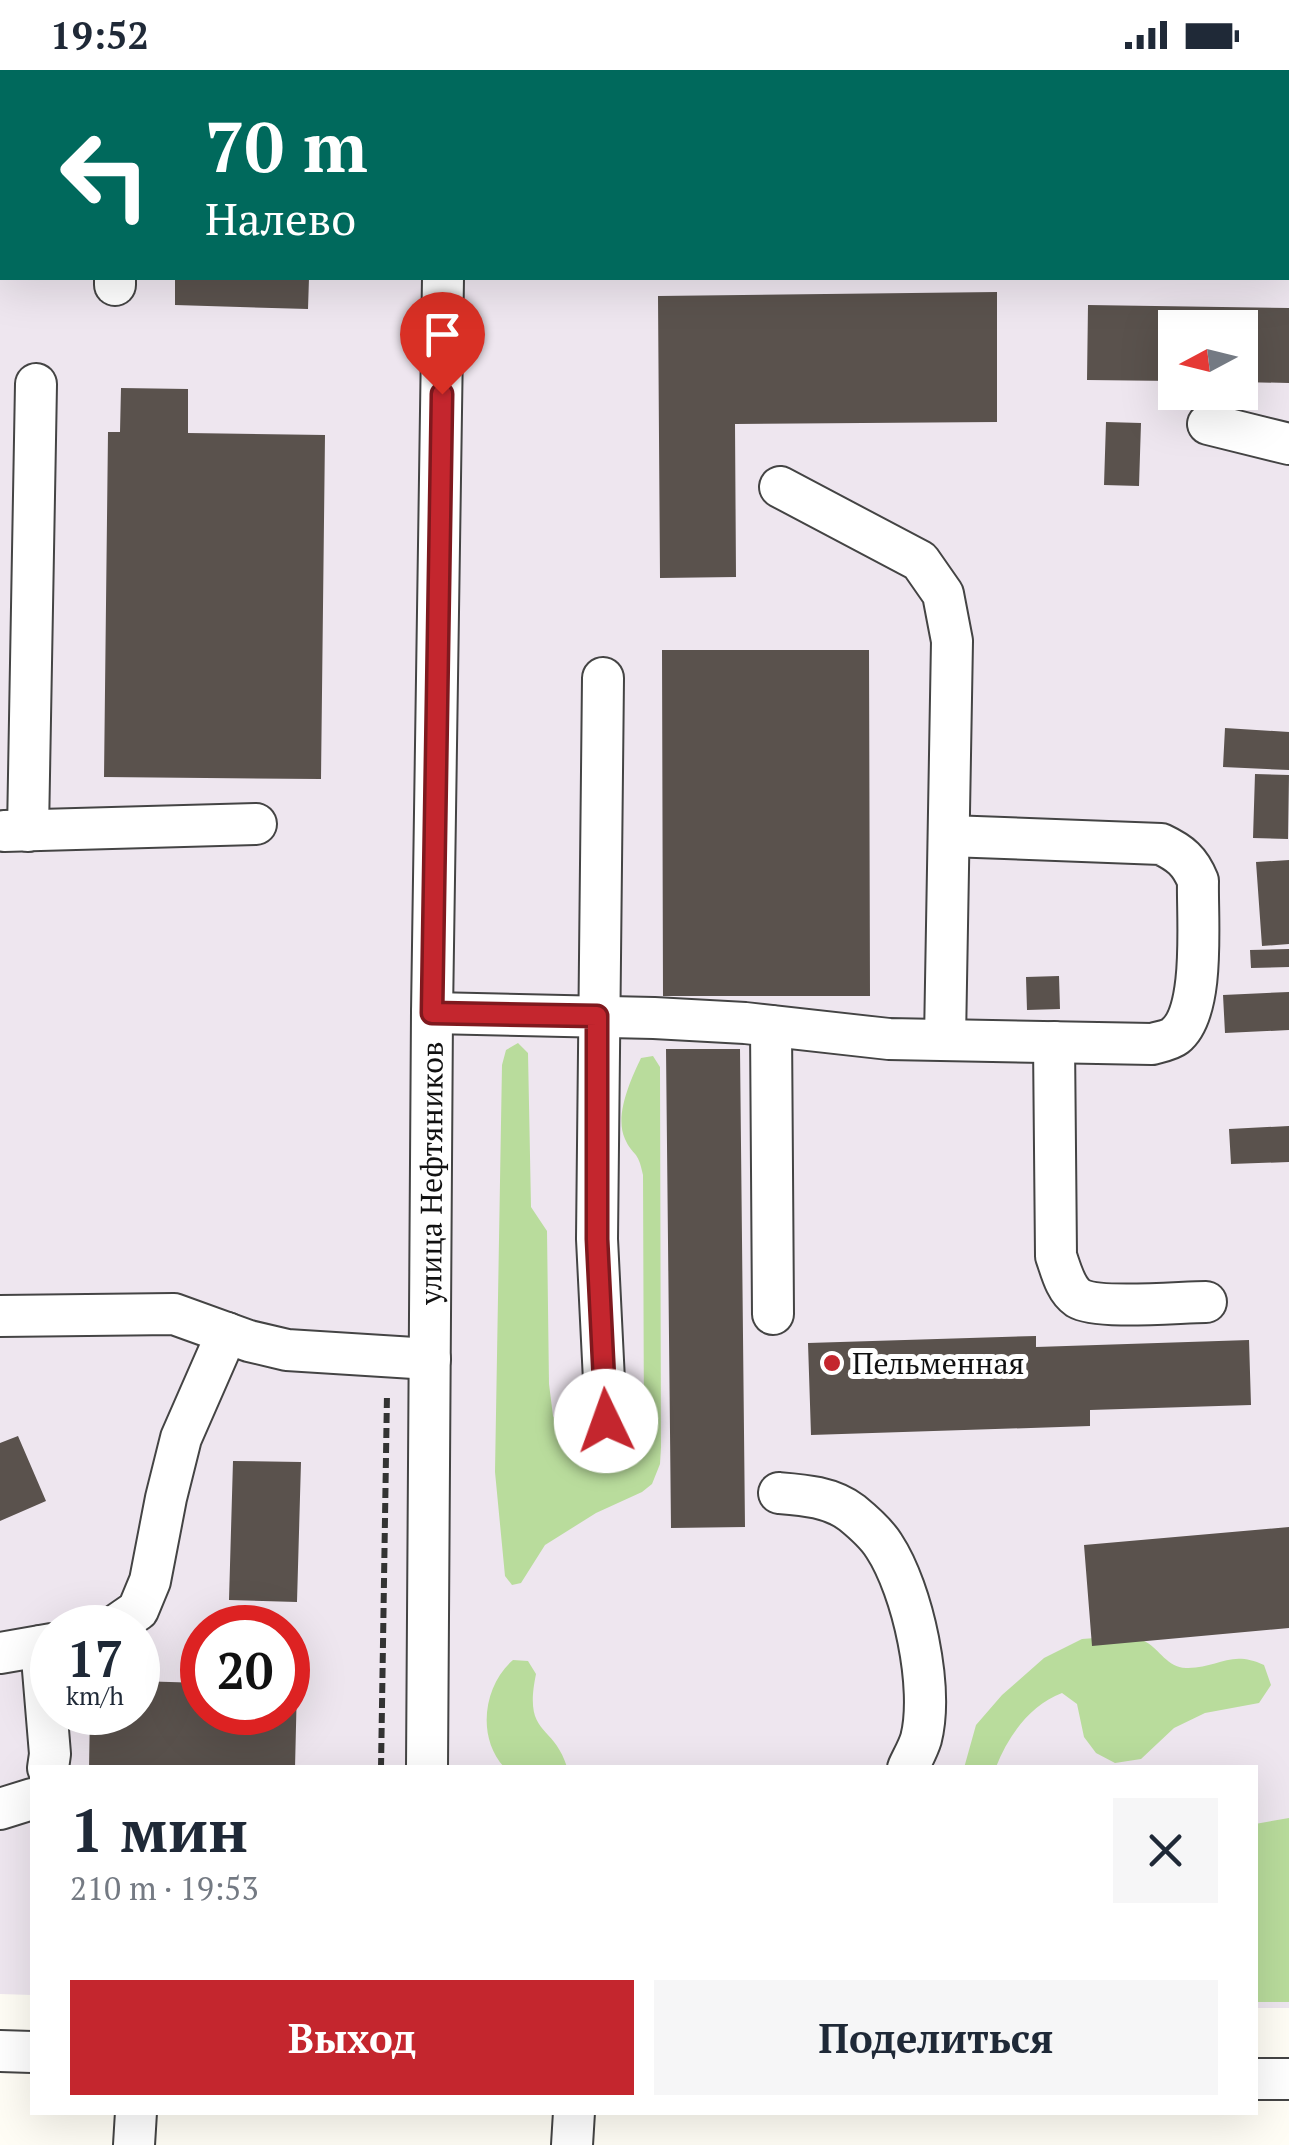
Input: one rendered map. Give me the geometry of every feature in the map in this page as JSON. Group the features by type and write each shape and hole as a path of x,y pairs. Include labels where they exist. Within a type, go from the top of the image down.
{"street":[{"name":"улица Нефтяников","path":"427,1765 432,1013 443,280"},
{"path":"36,384 14,831 256,824"},
{"path":"1208,424 1289,444"},
{"path":"780,487 920,561 943,594 952,641 944,1040"},
{"path":"603,678 597,1239 606,1421"},
{"path":"432,1013 597,1016 770,1026 889,1039 1152,1044 1174,1036 1188,1018 1195,995 1198,881 1191,865 1177,852 1161,844 949,836"},
{"path":"770,1026 774,1314"},
{"path":"1054,1042 1056,1256 1065,1283 1079,1298 1102,1304 1206,1302"},
{"path":"0,1316 174,1314 287,1350 430,1359"},
{"path":"140,1605 150,1581 181,1438 228,1333"},
{"path":"778,1492 816,1496 848,1510 886,1548 904,1589 919,1650 926,1702 920,1741 909,1765"},
{"path":"0,1653 30,1648"},
{"path":"48,1765 49,1735"},
{"path":"0,1809 30,1800"},
{"path":"0,2052 30,2052"},
{"path":"1258,2078 1289,2079"},
{"path":"134,2145 136,2115"}],"shaded area":[{"path":"0,280 1289,280 1289,2008 1258,2008 1258,1765 30,1765 30,1995 0,1994"}],"green space":[{"path":"518,1043 528,1053 531,1207 547,1231 553,1416 563,1432 578,1442 614,1446 632,1442 644,1431 643,1175 625,1139 621,1120 641,1058 653,1056 660,1067 661,1447 660,1464 652,1484 545,1545 521,1583 512,1585 505,1576 495,1472 502,1065 506,1050"},
{"path":"1082,1639 1138,1639 1186,1668 1233,1659 1252,1661 1264,1665 1271,1685 1259,1703 1205,1713 1174,1728 1141,1759 1115,1763 1096,1753 1084,1737 1077,1704 1062,1693 1040,1705 1021,1723 997,1765 965,1765 976,1725 1002,1695 1044,1658"},
{"path":"513,1660 528,1661 536,1674 536,1719 566,1765 502,1765 495,1755 487,1711 503,1671"},
{"path":"1289,1818 1289,2002 1258,2002 1258,1823"}],"building":[{"path":"175,280 309,280 308,309 175,305"},
{"path":"997,292 997,422 735,424 736,577 660,578 658,296"},
{"path":"1088,305 1289,308 1289,383 1258,382 1258,310 1158,310 1158,381 1087,380"},
{"path":"121,388 188,389 188,433 325,435 321,779 104,777 108,432 120,432"},
{"path":"1106,422 1141,423 1139,486 1104,485"},
{"path":"662,650 869,650 870,996 663,996"},
{"path":"1225,728 1289,732 1289,770 1223,767"},
{"path":"1255,774 1289,775 1288,839 1253,838"},
{"path":"1289,860 1289,944 1262,946 1256,862"},
{"path":"1289,949 1289,967 1251,968 1250,950"},
{"path":"1059,976 1060,1009 1027,1010 1026,977"},
{"path":"1289,992 1289,1030 1225,1033 1223,995"},
{"path":"666,1049 740,1049 745,1527 671,1528"},
{"path":"1289,1126 1289,1162 1231,1164 1229,1129"},
{"path":"1036,1336 1036,1347 1249,1340 1251,1405 1090,1410 1090,1426 811,1435 808,1343"},
{"path":"18,1436 46,1501 0,1521 0,1443"},
{"path":"233,1461 301,1462 297,1602 229,1600"},
{"path":"1289,1527 1289,1628 1092,1646 1084,1545"},
{"path":"160,1682 180,1682 180,1735 296,1735 295,1765 89,1765 90,1735 160,1735"}],"place":[{"name":"Пельменная","path":"832,1363"}],"route":[{"path":"442,394 432,1013 597,1016 597,1239 606,1421"}]}
